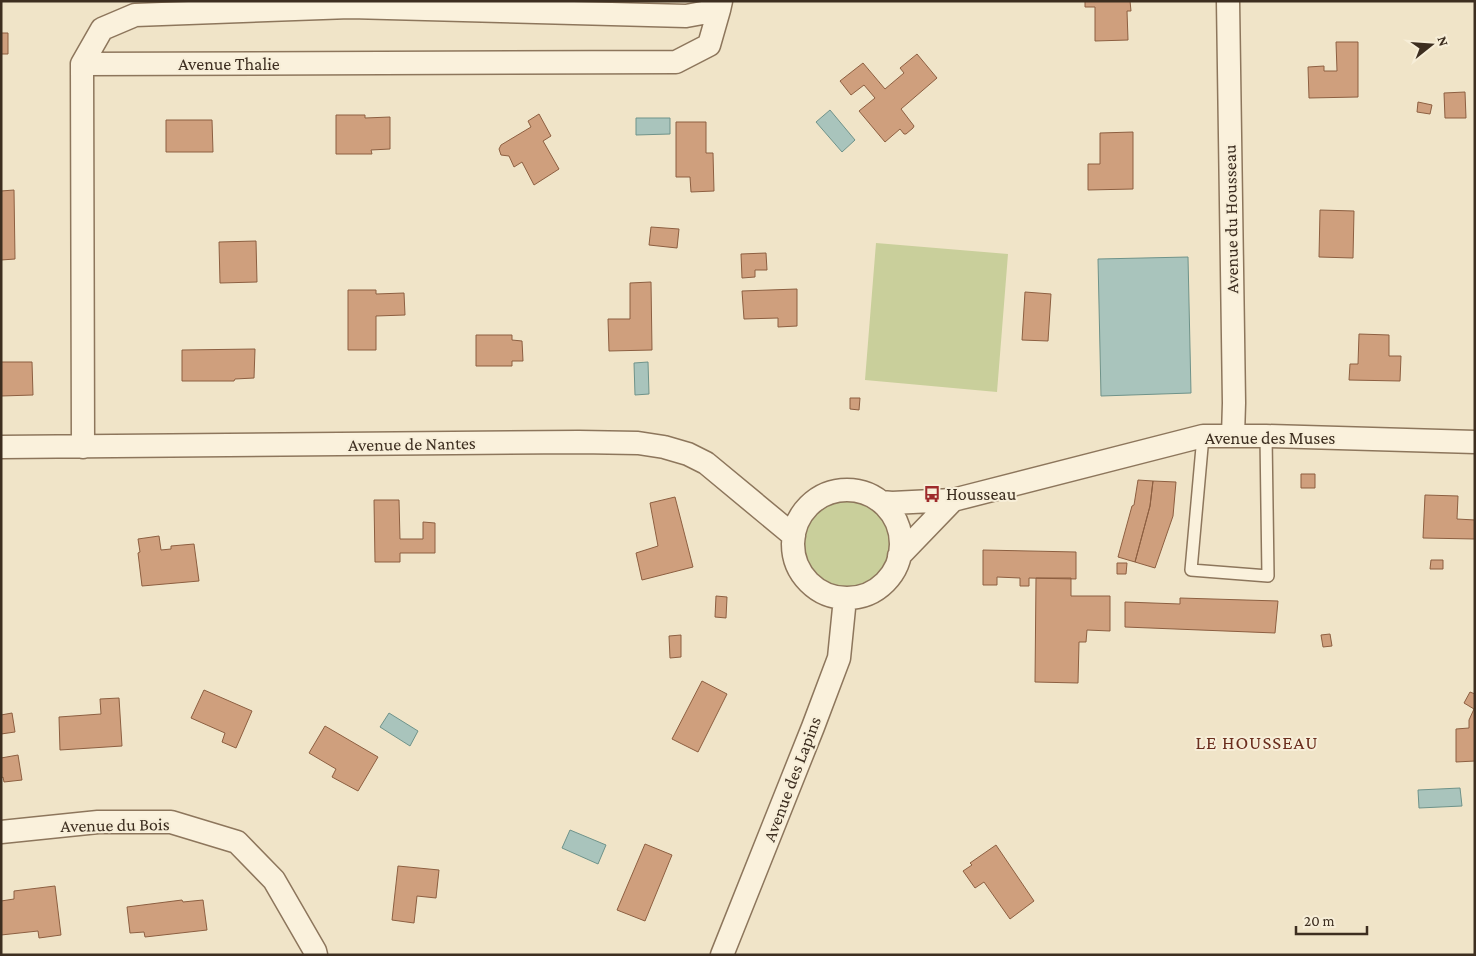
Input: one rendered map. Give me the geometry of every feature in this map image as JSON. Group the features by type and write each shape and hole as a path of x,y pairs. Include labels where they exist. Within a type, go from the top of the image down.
{"street":[{"name":"Avenue du Housseau","path":"1228,1 1234,436"},
{"name":"Avenue Thalie","path":"82,64 676,62 709,45 720,6"},
{"path":"84,447 82,64 102,29 135,15 350,7 686,16 720,6"},
{"name":"Avenue des Muses","path":"881,502 953,500 1203,436 1475,442"},
{"name":"Avenue de Nantes","path":"1,447 638,443 664,447 688,454 706,463 794,536"},
{"path":"851,490 867,494 881,502 891,513 898,526 901,541 900,556 893,573 880,587 864,595 845,598 827,594 812,585 800,571 794,554 794,536 798,520 807,507 820,497 835,491 851,490"},
{"path":"900,556 953,500"},
{"name":"Avenue des Lapins","path":"722,955 839,658 845,598"},
{"name":"Avenue du Bois","path":"1,832 98,822 171,822 237,842 274,880 316,955"}],"lane":[{"path":"1203,436 1191,570 1268,576 1266,436"}],"green space":[{"path":"876,243 1008,254 997,392 865,380"},
{"path":"847,498 864,501 879,511 889,526 892,543 889,560 879,575 864,585 847,588 830,585 815,575 805,560 802,543 805,526 815,511 830,501"}],"water":[{"path":"830,110 855,140 842,152 816,122"},
{"path":"636,118 670,118 670,134 636,135"},
{"path":"1188,257 1191,393 1101,396 1098,259"},
{"path":"648,362 649,394 635,395 634,363"},
{"path":"389,713 418,731 410,746 380,727"},
{"path":"1460,788 1462,806 1419,808 1418,790"},
{"path":"570,830 606,845 598,864 562,848"}],"building":[{"path":"1085,1 1130,1 1131,11 1127,11 1128,40 1095,41 1095,7 1085,7"},
{"path":"1,33 8,33 8,54 1,54"},
{"path":"1336,42 1358,42 1358,97 1309,98 1308,67 1324,66 1324,71 1337,71"},
{"path":"917,54 937,78 901,109 914,126 913,128 906,134 900,129 885,142 859,111 875,98 864,85 851,95 840,81 863,63 885,89 904,73 900,68"},
{"path":"1465,92 1466,118 1445,118 1444,93"},
{"path":"1418,102 1432,105 1430,114 1417,112"},
{"path":"539,114 551,136 543,141 559,169 534,185 522,162 514,167 509,156 501,155 499,149 501,145 531,127 528,121"},
{"path":"336,115 365,115 365,118 390,117 390,149 371,150 372,154 336,154"},
{"path":"166,120 212,120 213,152 166,152"},
{"path":"676,122 706,122 706,153 713,153 714,191 691,192 690,177 676,177"},
{"path":"1133,132 1133,189 1088,190 1088,164 1100,164 1100,133"},
{"path":"14,190 15,259 1,260 1,191"},
{"path":"1320,210 1354,211 1353,258 1319,257"},
{"path":"651,227 679,229 677,248 649,245"},
{"path":"256,241 257,282 220,283 219,242"},
{"path":"766,253 767,270 755,270 755,277 742,278 741,254"},
{"path":"651,282 652,350 609,351 608,319 630,319 630,283"},
{"path":"797,289 797,326 778,327 778,318 744,319 742,291"},
{"path":"348,290 376,290 376,294 404,293 405,315 376,316 376,350 348,350"},
{"path":"1025,292 1051,294 1048,341 1022,340"},
{"path":"1359,334 1389,335 1389,356 1401,356 1400,381 1349,380 1350,364 1358,364"},
{"path":"476,335 512,335 512,340 522,341 523,361 512,361 512,366 476,366"},
{"path":"255,349 254,378 235,379 234,381 182,381 182,350"},
{"path":"1,362 32,362 33,395 1,396"},
{"path":"850,398 860,398 859,410 850,409"},
{"path":"1301,474 1315,474 1315,488 1301,488"},
{"path":"1138,480 1153,481 1150,506 1135,562 1118,557 1132,506 1134,505"},
{"path":"1153,481 1176,482 1173,516 1155,568 1135,562 1150,506"},
{"path":"1425,495 1458,496 1457,519 1475,520 1475,539 1423,538"},
{"path":"675,497 693,567 642,580 636,553 658,546 650,503"},
{"path":"374,500 399,500 400,539 423,539 423,522 435,523 435,553 400,553 400,562 375,562"},
{"path":"159,536 161,550 171,549 171,546 194,544 199,581 142,586 138,539"},
{"path":"983,550 1076,552 1076,579 1029,578 1029,586 1020,586 1020,578 997,577 997,585 983,585"},
{"path":"1431,560 1443,560 1443,569 1430,569"},
{"path":"1117,563 1127,563 1126,574 1117,574"},
{"path":"1036,578 1071,578 1071,596 1110,596 1110,631 1087,630 1086,642 1079,642 1078,683 1035,682"},
{"path":"716,596 727,597 726,618 715,617"},
{"path":"1180,598 1278,601 1275,633 1125,627 1125,602 1180,604"},
{"path":"1330,634 1332,646 1323,647 1321,635"},
{"path":"681,635 681,657 670,658 669,636"},
{"path":"702,681 727,694 698,752 672,739"},
{"path":"204,690 252,711 236,748 222,742 225,733 191,718"},
{"path":"1470,692 1475,694 1475,761 1456,762 1456,729 1469,728 1469,720 1474,709 1464,703"},
{"path":"119,698 122,746 60,750 59,717 101,714 100,699"},
{"path":"12,713 15,732 1,734 1,715"},
{"path":"325,726 378,757 358,791 332,777 336,769 309,753"},
{"path":"18,755 22,780 4,782 3,777 1,778 1,758"},
{"path":"645,844 672,855 645,921 617,910"},
{"path":"996,845 1034,901 1010,919 984,882 975,888 963,871 972,865 970,863"},
{"path":"398,866 439,870 436,898 417,896 414,923 392,920"},
{"path":"55,886 61,935 39,938 38,931 1,935 1,901 14,899 14,891"},
{"path":"182,900 183,902 203,900 207,930 145,937 144,932 130,933 127,907"}],"place":[{"name":"Housseau","path":"932,494"}],"district":[{"name":"LE HOUSSEAU","path":"1257,742"}]}
